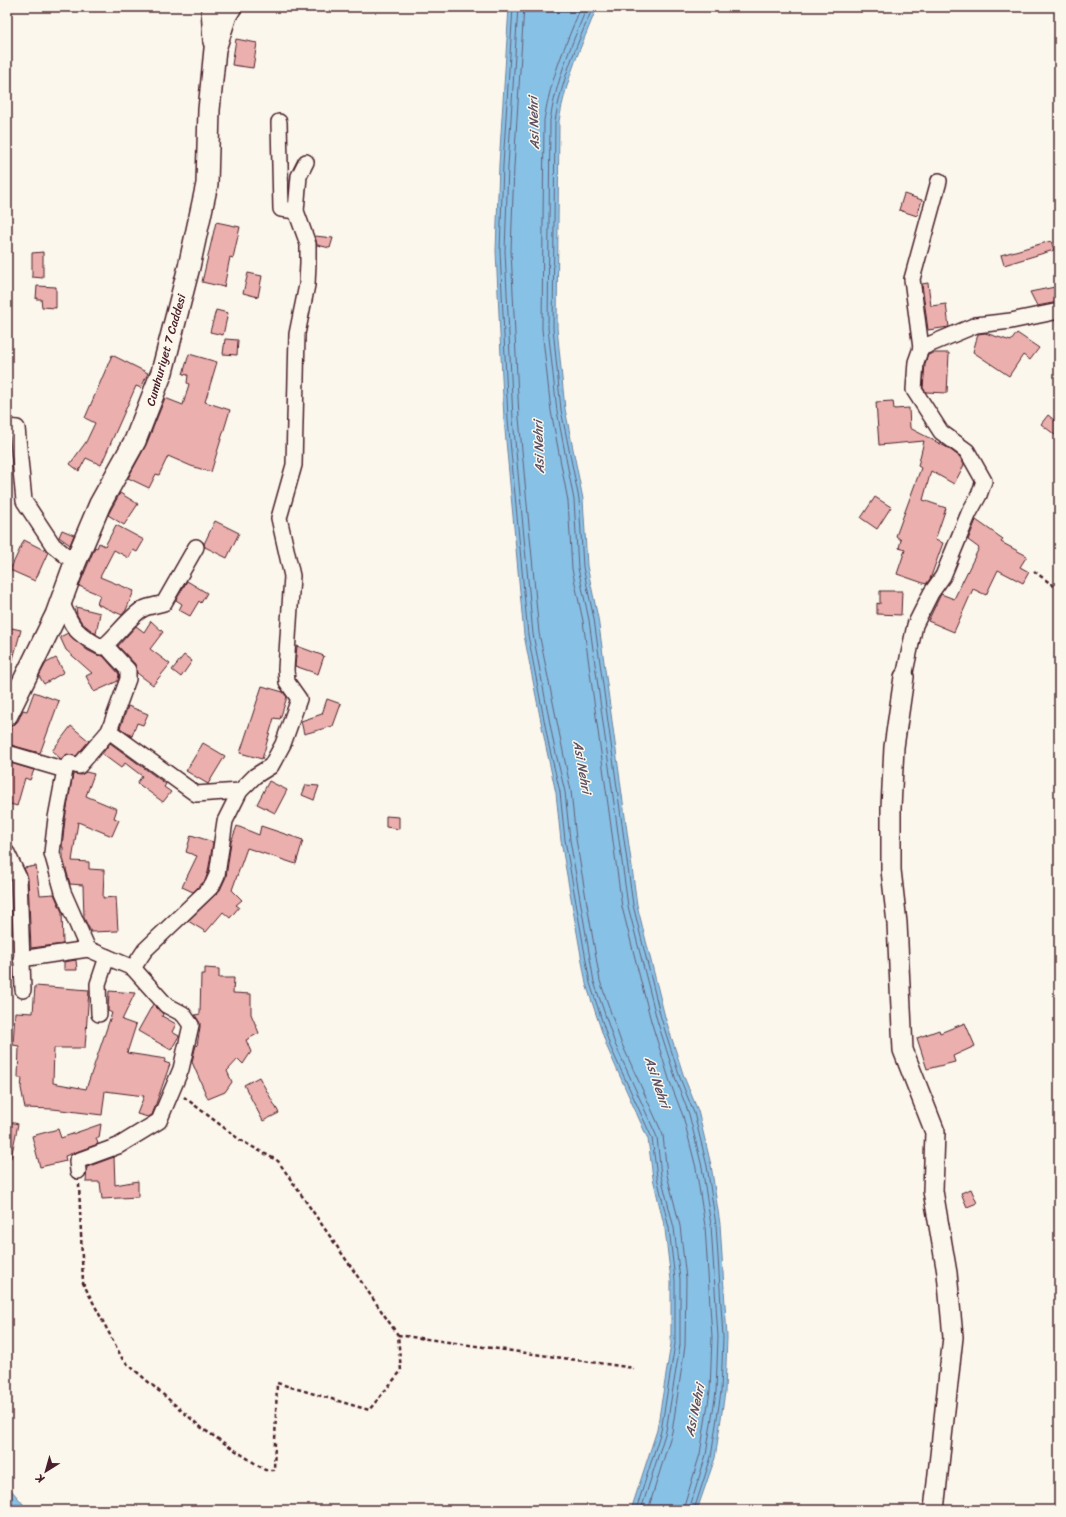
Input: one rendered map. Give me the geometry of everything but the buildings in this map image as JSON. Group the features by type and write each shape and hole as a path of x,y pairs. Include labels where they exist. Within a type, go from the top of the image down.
{"main road":[{"name":"Cumhuriyet 7 Caddesi","path":"7,715 47,633 100,504 135,441 162,372 191,260 207,184 209,110 215,49 226,15 231,7"}],"street":[{"path":"209,7 210,42 215,49"},
{"path":"279,122 281,209 296,211"},
{"path":"133,968 145,950 212,886 217,875 225,822 240,791 255,776 271,766 283,744 299,699 288,682 286,669 291,618 292,576 279,518 294,465 297,334 307,286 308,244 296,211 299,176 306,162"},
{"path":"934,1510 953,1337 947,1273 933,1191 935,1132 903,1050 899,954 891,863 894,747 904,677 915,625 931,593 943,576 969,513 979,495 984,480 967,451 941,432 914,390 916,362 921,348 912,279 939,181"},
{"path":"921,348 976,324 1011,321 1059,311"},
{"path":"7,427 17,428 24,501 53,545 75,563"},
{"path":"61,601 70,622 78,633 101,647 106,646 117,632 142,609 164,603 196,547"},
{"path":"88,949 63,892 52,852 56,818 65,770 69,763 79,766 109,730 128,679 128,670 106,646"},
{"path":"109,730 196,794 240,791"},
{"path":"7,753 65,770"},
{"path":"7,853 19,878 23,990"},
{"path":"22,959 88,949 133,968 166,1005 184,1014 191,1025 182,1068 159,1121 118,1146 77,1161 78,1171"},
{"path":"99,1014 98,984 106,957"}],"path":[{"path":"1034,571 1059,590"},
{"path":"78,1171 83,1283 122,1360 203,1429 265,1470 274,1470 277,1383 368,1410 401,1371 398,1335 278,1161 240,1140 173,1088"},
{"path":"398,1335 634,1368"}],"water":[{"name":"Asi Nehri","path":"509,7 597,7 570,77 559,121 557,328 565,409 583,499 587,566 598,618 637,905 665,1017 684,1077 698,1111 711,1165 720,1224 727,1337 725,1392 715,1458 697,1510 631,1510 657,1430 671,1344 671,1280 665,1229 653,1178 648,1139 607,1047 586,984 561,841 556,793 524,635 504,419 496,251 499,165"},
{"path":"7,1485 28,1510 7,1510"}]}
